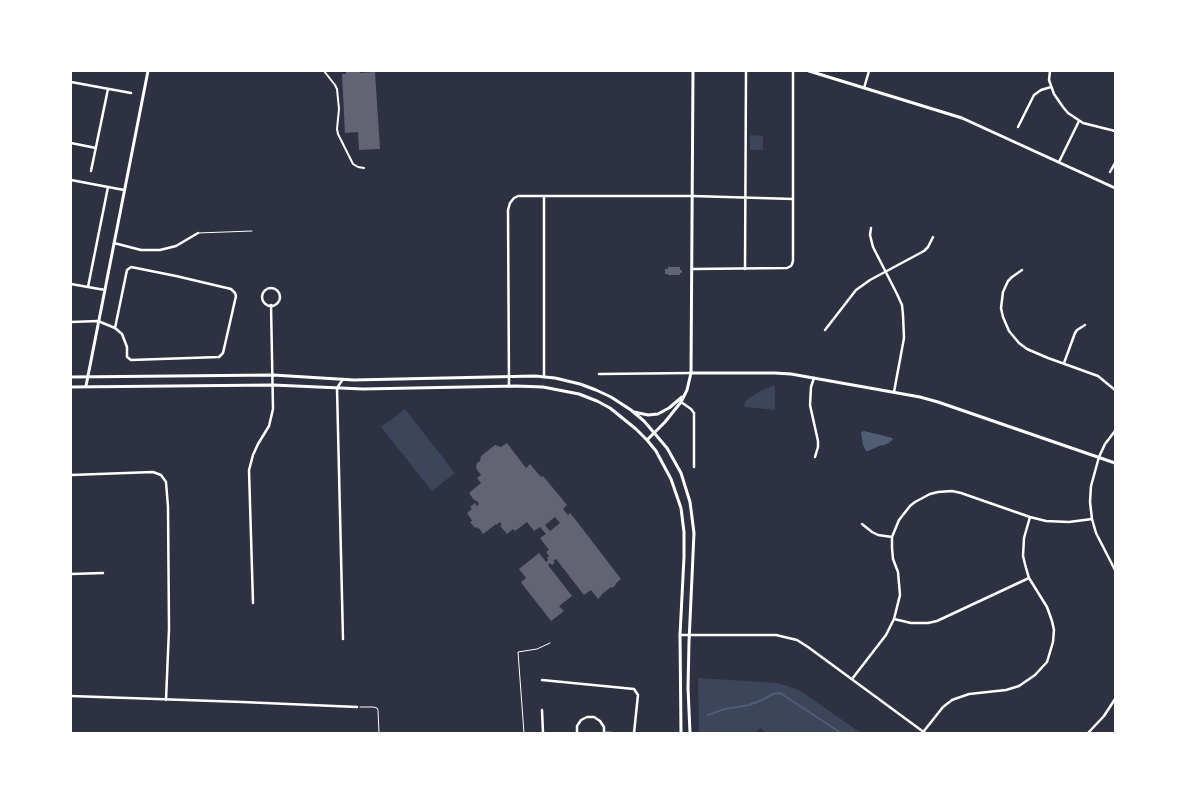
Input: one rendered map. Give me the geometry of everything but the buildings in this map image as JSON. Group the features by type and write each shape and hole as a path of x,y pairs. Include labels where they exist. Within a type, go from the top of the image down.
{"main road":[{"path":"86,386 148,71"},
{"path":"648,440 681,402 692,373 693,71"},
{"path":"809,71 962,118 1115,188"},
{"path":"692,373 775,373 894,392 938,402 1115,463"},
{"path":"71,377 273,375 343,379 544,377 568,380 596,390 630,410 655,432 668,448 676,463 690,502 694,533 688,688 690,733"},
{"path":"71,387 273,385 337,388 509,386 544,387 569,391 598,401 636,428 648,440 672,478 681,508 684,532 680,634 681,733"},
{"path":"630,410 648,415 658,414 669,408 684,394"}],"street":[{"path":"324,71 337,89 339,109 338,134 353,164 364,168"},
{"path":"745,269 746,71"},
{"path":"692,269 787,268 791,266 793,261 793,71"},
{"path":"864,88 869,71"},
{"path":"1050,71 1049,80 1051,87 1057,100 1068,113 1079,121 1115,131"},
{"path":"71,82 131,93"},
{"path":"1018,127 1034,95 1041,90 1051,87"},
{"path":"91,171 108,89"},
{"path":"1059,162 1079,121"},
{"path":"71,143 96,148"},
{"path":"1110,172 1115,163"},
{"path":"71,180 124,190"},
{"path":"88,287 108,187"},
{"path":"509,386 508,210 514,198 518,196 693,196 793,199"},
{"path":"544,196 544,377"},
{"path":"871,228 871,242 900,301 904,325 903,346 894,392"},
{"path":"114,243 141,250 160,250 176,246 198,233"},
{"path":"825,330 856,290 870,280 924,251 933,237"},
{"path":"71,322 98,321 115,328 122,334 127,347 127,357 131,360 219,357 223,353 236,296 231,289 131,267 127,270 115,328"},
{"path":"1022,270 1008,281 1002,292 1001,308 1003,317 1013,337 1027,348 1048,358 1098,376 1115,390"},
{"path":"71,284 105,290"},
{"path":"270,288 276,290 280,295 278,302 272,305 265,303 262,298 264,292 270,288"},
{"path":"253,602 249,470 253,455 272,418 274,403 272,305"},
{"path":"1064,363 1075,333 1085,325"},
{"path":"599,374 692,373"},
{"path":"814,378 810,405 818,441 815,457"},
{"path":"343,379 337,388 343,639"},
{"path":"681,402 694,413 694,467"},
{"path":"1114,568 1102,545 1092,519 1090,502 1091,486 1099,457 1115,430"},
{"path":"71,475 153,472 161,475 166,482 169,629 166,700"},
{"path":"852,679 886,635 894,619 900,595 892,548 892,537 899,520 910,506 922,497 945,491 961,493 1046,521 1069,522 1092,519"},
{"path":"680,634 776,635 801,642 925,732 943,708 952,700 969,694 1006,690 1019,686 1045,665 1050,654 1054,633 1047,607 1029,578 1024,562 1025,533 1030,517"},
{"path":"862,524 878,535 892,537"},
{"path":"71,574 103,573"},
{"path":"894,619 911,623 937,621 1029,578"},
{"path":"542,680 634,689 638,695 634,733"},
{"path":"71,696 357,707"},
{"path":"1088,733 1104,716 1115,699"},
{"path":"542,710 543,733"},
{"path":"577,733 577,726 581,720 587,717 594,717 604,727 604,733 611,733"}],"lane":[{"path":"198,233 252,231"}],"path":[{"path":"524,733 518,652 537,649 550,643"},
{"path":"357,707 373,706 377,708 379,733"}],"shaded area":[{"path":"750,135 763,136 763,150 750,150"},
{"path":"775,386 775,410 746,407 744,405 749,398"},
{"path":"405,409 455,473 432,491 381,427"},
{"path":"864,431 893,439 889,443 866,451 861,432"},
{"path":"698,678 778,683 799,690 861,733 767,733 760,728 756,733 699,733"}],"waterway":[{"path":"708,715 725,709 749,705 773,694 780,693 841,733"}]}
